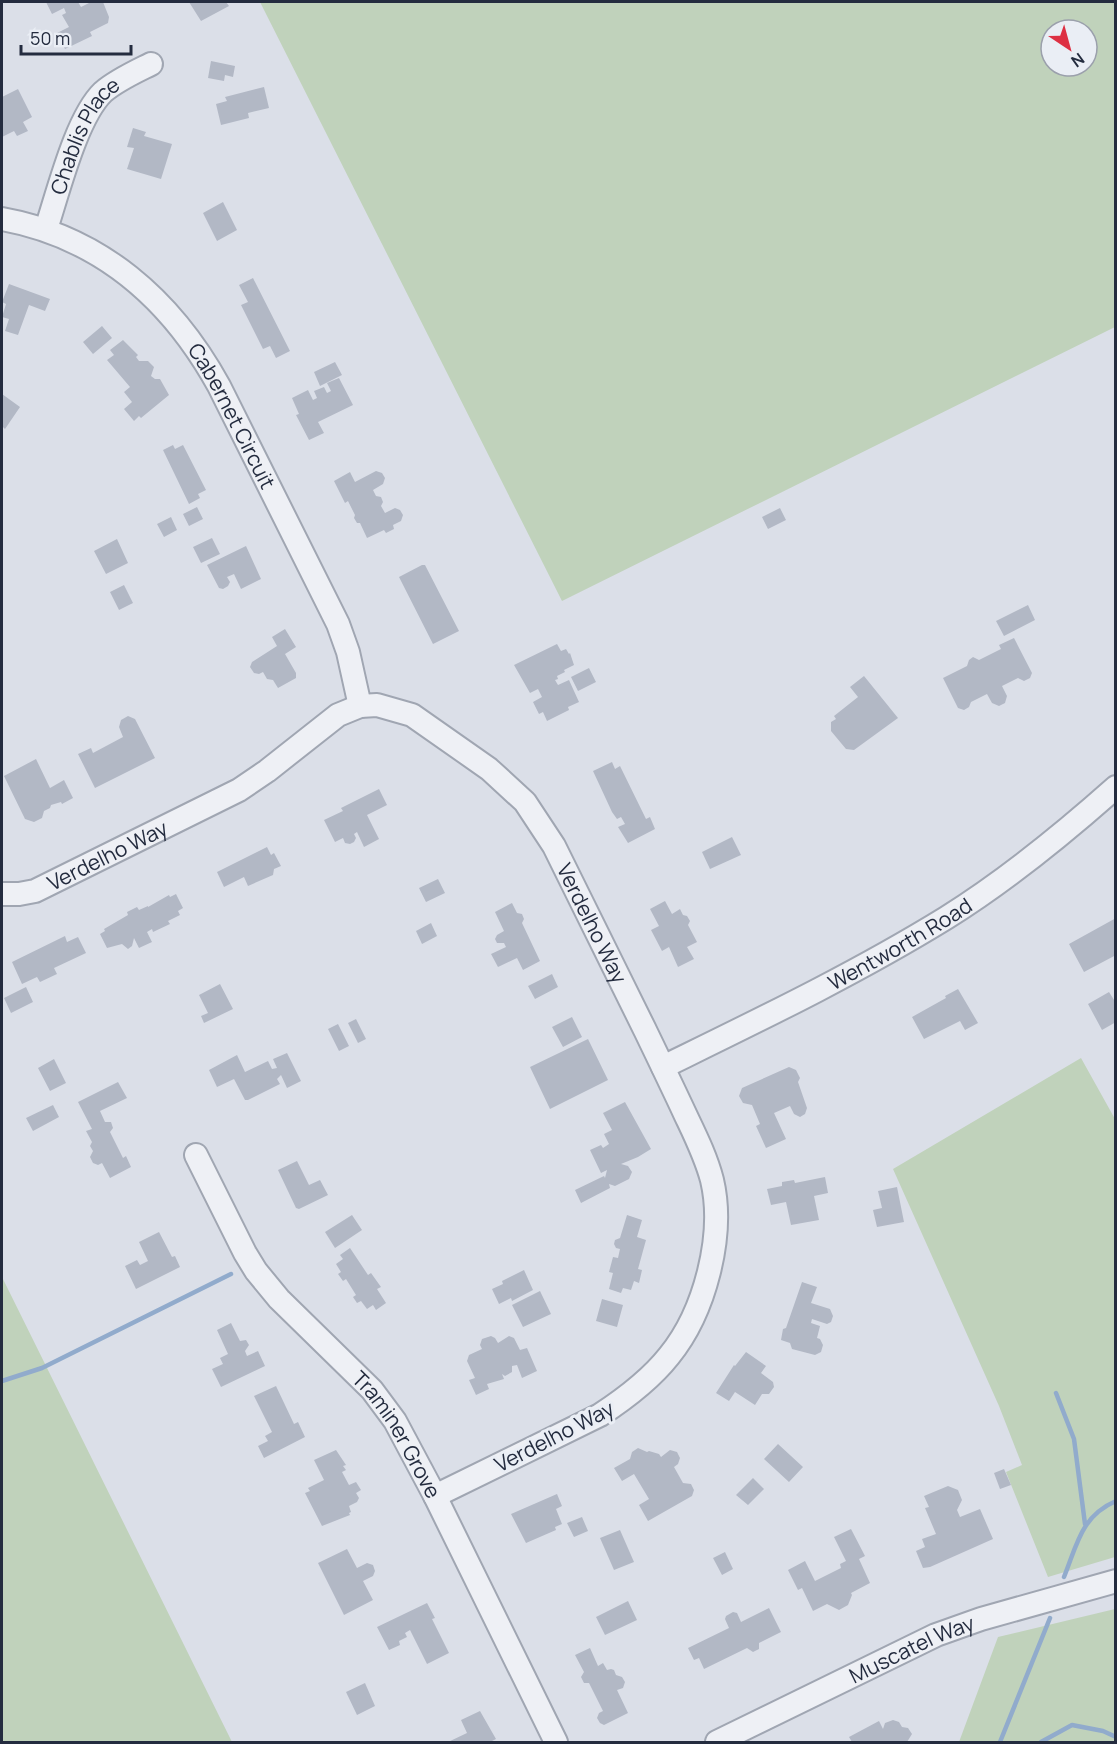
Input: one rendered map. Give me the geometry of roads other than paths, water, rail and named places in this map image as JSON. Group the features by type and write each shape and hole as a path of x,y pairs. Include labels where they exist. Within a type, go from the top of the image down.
{"street":[{"name":"Chablis Place","path":"46,229 79,132 91,107 118,81 151,64"},
{"name":"Cabernet Circuit","path":"2,219 46,229 80,245 134,280 167,310 198,350 219,386 338,624 348,652 360,706"},
{"name":"Verdelho Way","path":"2,894 35,891 239,790 338,715 360,706 391,707 412,715 489,769 525,802 554,846 702,1150 712,1183 714,1200 712,1256 699,1302 686,1331 670,1356 649,1379 600,1415 435,1496"},
{"name":"Wentworth Road","path":"663,1067 863,966 947,917 1014,872 1116,787"},
{"name":"Traminer Grove","path":"196,1155 256,1271 279,1299 356,1373 384,1404 405,1436 556,1743"},
{"name":"Muscatel Way","path":"717,1743 936,1635 981,1619 1116,1581"}],"waterway":[{"path":"2,1381 42,1368 231,1274"},
{"path":"1056,1393 1074,1439 1085,1524"},
{"path":"1064,1577 1077,1543 1088,1523 1104,1507 1116,1501"},
{"path":"1000,1742 1050,1618"},
{"path":"1041,1742 1072,1725 1103,1731 1116,1737"}]}
